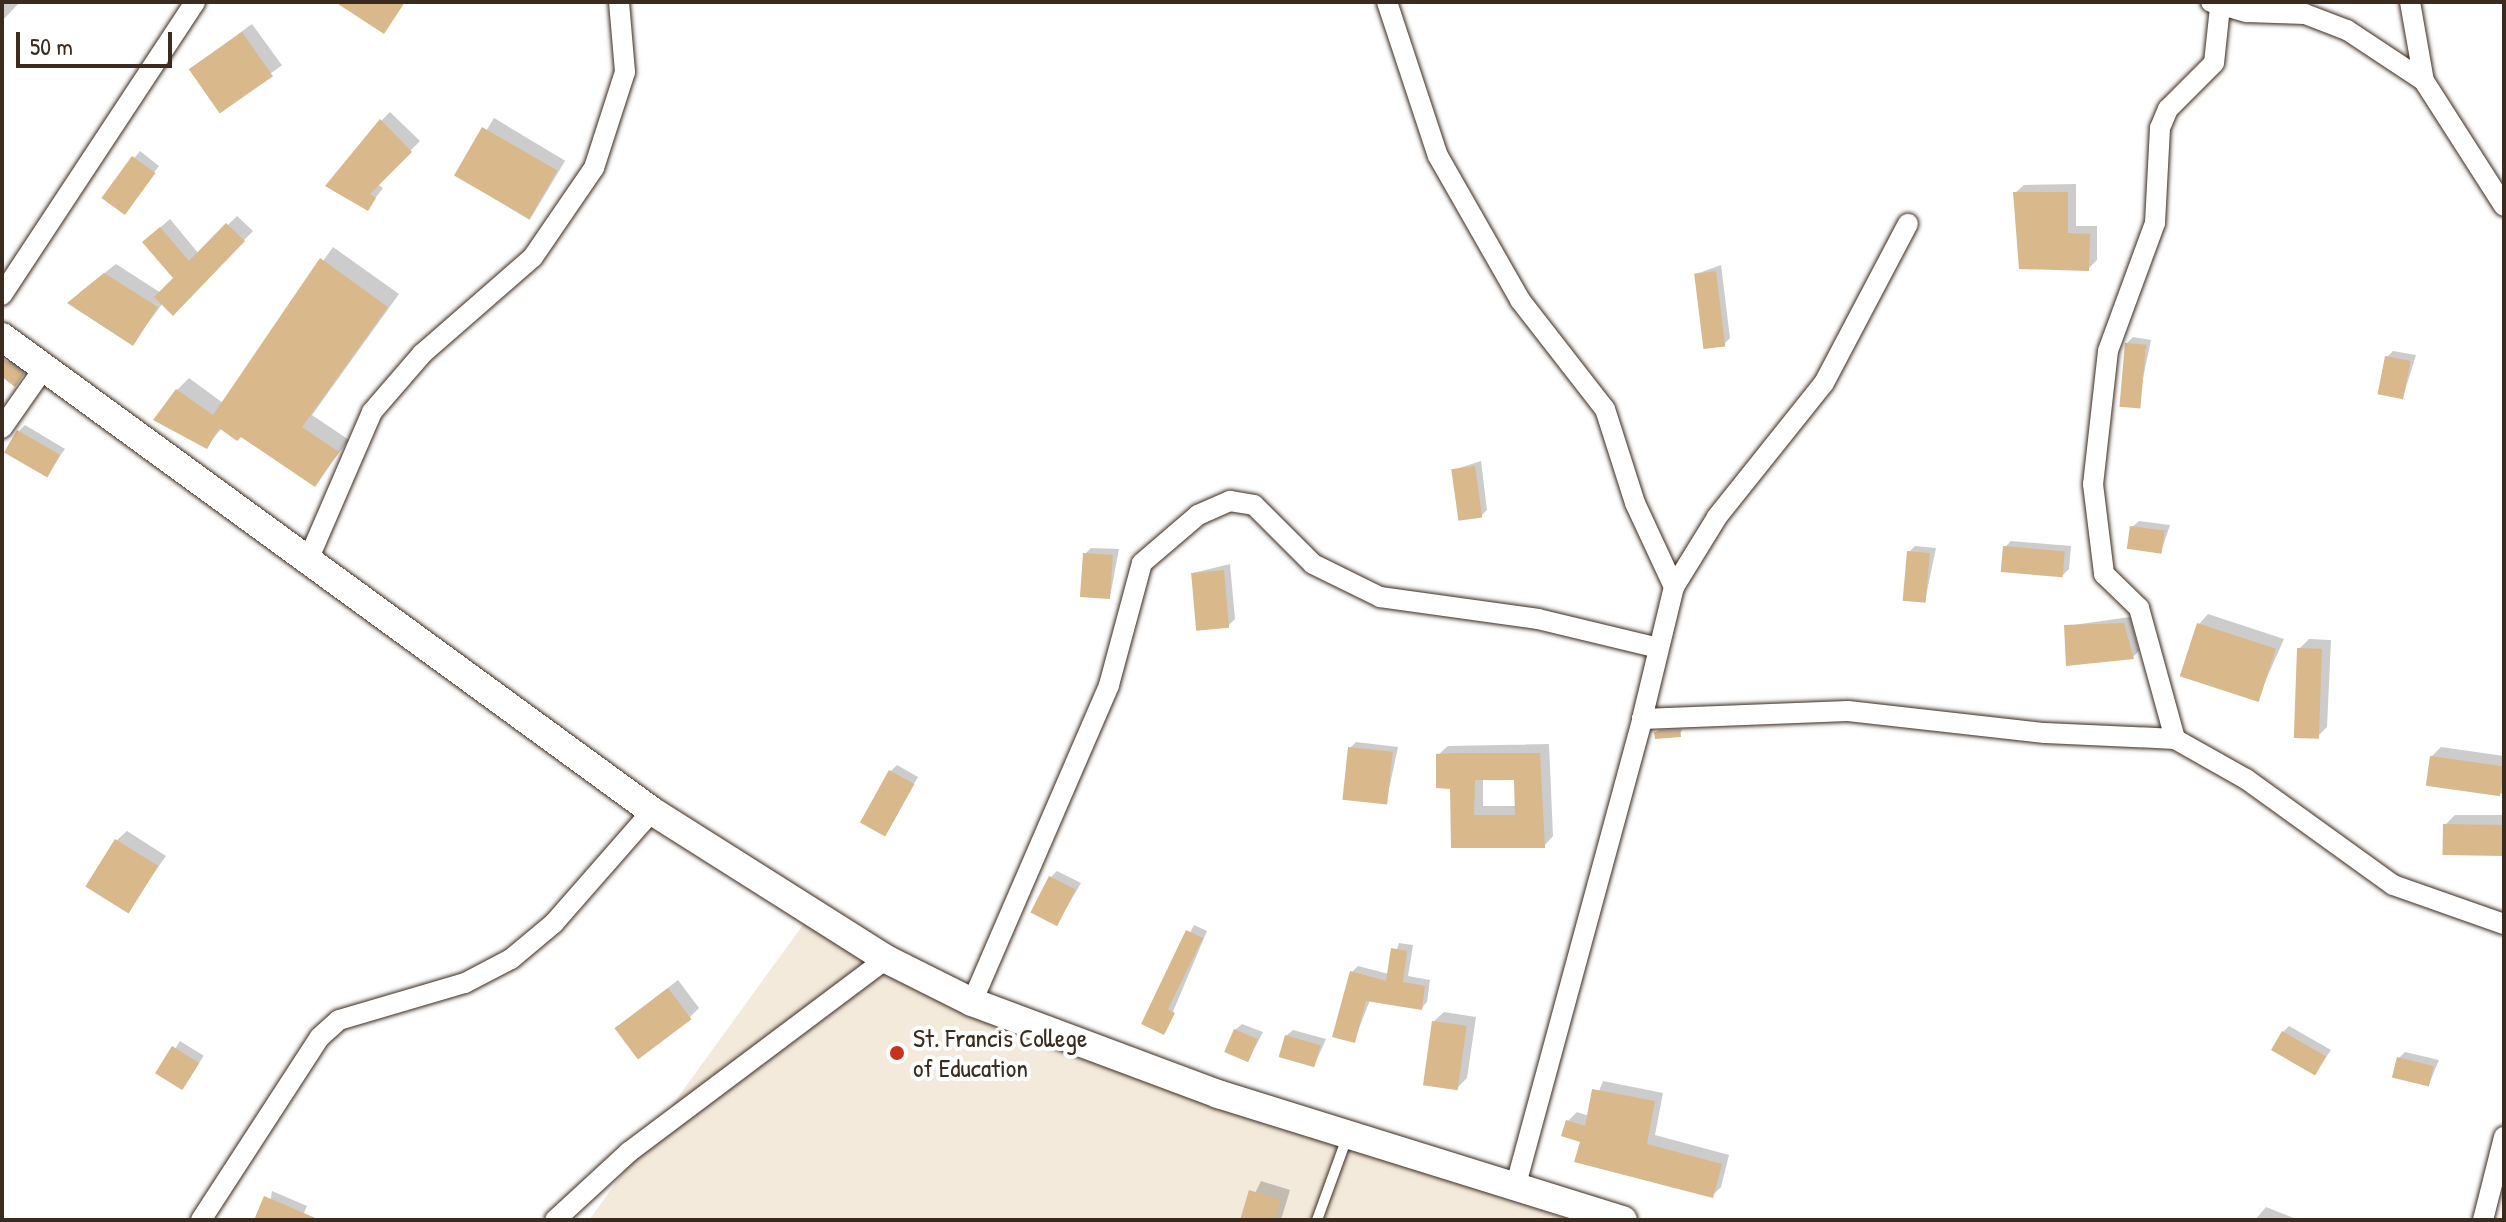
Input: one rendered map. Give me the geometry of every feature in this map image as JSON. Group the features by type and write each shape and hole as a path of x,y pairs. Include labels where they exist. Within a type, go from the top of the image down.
{"main road":[{"path":"2,337 652,811 886,959 972,1002 1218,1094 1623,1220"}],"street":[{"path":"2,295 195,2"},
{"path":"308,560 385,394 533,257 594,168 625,72 619,2"},
{"path":"1387,2 1438,156 1520,300 1605,409 1635,503 1674,587"},
{"path":"2410,2 2424,81 2504,206"},
{"path":"2175,739 2139,608 2104,574 2093,484 2108,351 2161,197 2160,128 2168,109 2214,63 2215,4 2305,14 2347,30 2424,81"},
{"path":"1515,1188 1642,719 1674,587 1717,517 1824,383 1908,224"},
{"path":"2,428 44,368"},
{"path":"972,1002 1094,725 1142,563 1198,515 1230,501 1254,505 1313,564 1380,597 1595,629 1659,648"},
{"path":"1642,719 1848,711 2045,733 2175,739 2246,779 2393,885 2504,924"},
{"path":"201,1220 320,1037 339,1020 465,983 511,959 554,923 652,811"},
{"path":"555,1220 629,1152 886,959"},
{"path":"2483,1220 2504,1137"}],"lane":[{"path":"1317,1220 1348,1133"}],"shaded area":[{"name":"St. Francis College of Education","path":"805,922 1191,1093 1570,1220 589,1220"}],"building":[{"path":"335,2 405,2 384,34"},
{"path":"242,32 273,76 220,114 189,69"},
{"path":"380,119 412,152 370,194 376,198 368,211 325,186"},
{"path":"482,127 557,170 529,219 454,175"},
{"path":"132,156 155,173 125,215 101,198"},
{"path":"2013,192 2068,192 2068,233 2090,234 2089,271 2019,269"},
{"path":"226,223 245,241 173,316 154,297 173,278 142,242 160,227 189,261"},
{"path":"320,258 388,307 302,427 339,452 315,487 241,437 237,441 219,428 207,449 153,420 176,389 213,415"},
{"path":"1716,271 1725,346 1703,349 1694,274"},
{"path":"104,273 158,307 133,346 67,303"},
{"path":"2125,343 2146,345 2140,409 2119,407"},
{"path":"2385,356 2411,361 2403,399 2378,394"},
{"path":"2,358 24,374 15,387 2,377"},
{"path":"17,430 60,455 47,478 4,453"},
{"path":"1475,466 1482,517 1458,521 1451,469"},
{"path":"2130,526 2165,531 2161,554 2127,549"},
{"path":"2003,546 2065,551 2062,577 2001,572"},
{"path":"1907,551 1930,553 1926,603 1903,601"},
{"path":"1083,553 1113,555 1110,599 1080,597"},
{"path":"1224,570 1229,628 1196,631 1191,573"},
{"path":"2124,623 2134,659 2066,666 2064,625"},
{"path":"2197,623 2276,649 2259,702 2180,676"},
{"path":"2297,648 2322,649 2319,739 2294,738"},
{"path":"1680,731 1681,737 1655,739 1654,732"},
{"path":"1348,747 1393,752 1387,804 1342,800"},
{"path":"1540,753 1545,848 1451,848 1450,789 1436,788 1436,754","holes":["1475,780 1514,780 1515,815 1474,815"]},
{"path":"2430,756 2504,766 2500,796 2426,786"},
{"path":"889,770 914,784 885,837 860,822"},
{"path":"2443,824 2504,825 2503,856 2442,855"},
{"path":"115,839 158,866 129,914 85,886"},
{"path":"1049,876 1076,890 1057,926 1030,913"},
{"path":"1186,930 1203,938 1168,1009 1175,1013 1164,1035 1141,1024"},
{"path":"1391,948 1407,951 1403,982 1425,986 1422,1010 1366,1001 1355,1043 1332,1037 1350,971 1386,981"},
{"path":"668,988 691,1019 638,1059 614,1028"},
{"path":"1432,1021 1467,1026 1458,1090 1423,1085"},
{"path":"1234,1029 1258,1039 1248,1062 1224,1052"},
{"path":"2282,1031 2326,1056 2315,1076 2271,1050"},
{"path":"1285,1035 1321,1045 1314,1067 1279,1057"},
{"path":"172,1046 199,1063 182,1090 155,1073"},
{"path":"2397,1057 2434,1066 2429,1087 2392,1077"},
{"path":"1592,1089 1655,1101 1647,1144 1722,1164 1713,1198 1574,1162 1580,1142 1561,1136 1566,1120 1585,1126"},
{"path":"1249,1190 1281,1200 1275,1220 1240,1220"},
{"path":"264,1196 320,1220 254,1220"}],"place":[{"name":"St. Francis College of Education","path":"897,1053"}]}
